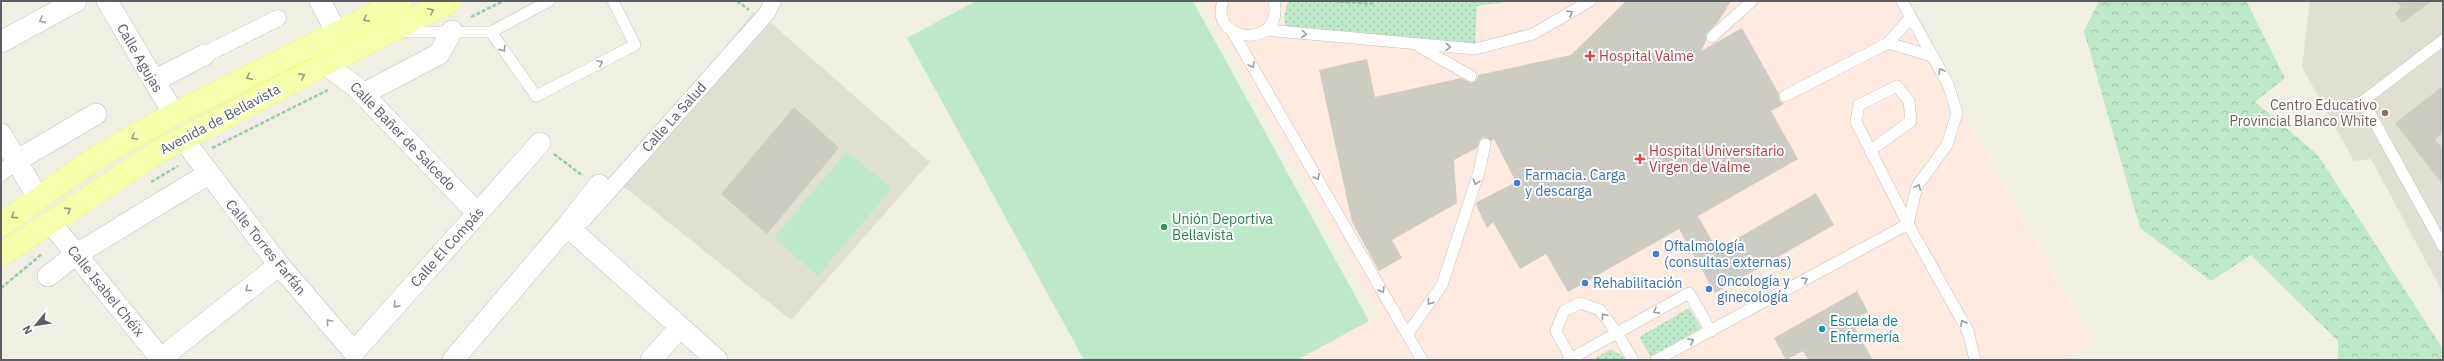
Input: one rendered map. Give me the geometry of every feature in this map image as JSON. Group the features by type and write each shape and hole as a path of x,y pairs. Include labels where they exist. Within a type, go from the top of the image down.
{"main road":[{"name":"Avenida de Bellavista","path":"1,225 94,160 174,114 400,1"},
{"name":"Avenida de Bellavista","path":"1,255 156,153 325,64 450,1"}],"street":[{"path":"1,42 76,1"},
{"name":"Calle Agujas","path":"107,1 174,114"},
{"name":"Calle La Salud","path":"453,360 767,13 773,1"},
{"path":"326,3 337,33"},
{"path":"154,81 278,18"},
{"path":"363,94 439,54 458,26"},
{"name":"Calle Bañer de Salcedo","path":"325,64 363,94 477,213"},
{"path":"9,167 96,114"},
{"path":"1,134 9,167 38,198"},
{"name":"Calle Torres Farfán","path":"183,139 208,174 279,265 354,352"},
{"name":"Calle El Compás","path":"354,352 540,143"},
{"path":"48,276 77,254 208,174"},
{"name":"Calle La Salud","path":"570,229 592,182"},
{"name":"Calle Isabel Chéix","path":"50,222 160,359"},
{"path":"570,229 717,360"},
{"path":"160,359 279,265"},
{"path":"651,360 680,327"}],"lane":[{"path":"389,32 458,26 491,32 549,1"},
{"path":"491,32 536,96 635,46 613,1"},
{"path":"1215,1 1227,26 1232,31 1408,333 1422,360"},
{"path":"1221,13 1223,1"},
{"path":"1266,30 1274,17 1274,1"},
{"path":"1232,31 1249,36 1266,30 1416,45 1475,49 1533,34 1590,1"},
{"path":"1712,37 1752,1"},
{"path":"1656,360 1908,224 1917,186 1947,145 1957,113 1948,84 1902,1"},
{"path":"1785,96 1888,43 1911,18"},
{"path":"2443,40 2363,101 2443,246"},
{"path":"1888,43 1932,56"},
{"path":"1416,45 1471,76"},
{"path":"1870,151 1911,121 1909,101 1897,86 1859,105 1856,122 1870,151 1908,224 1968,331 1975,360"},
{"path":"1408,333 1442,285 1479,172 1486,144"},
{"path":"1633,360 1617,333 1600,310 1580,302 1564,311 1556,331 1569,359 1617,333 1689,293 1711,331"}],"path":[{"path":"458,26 503,1"},
{"path":"1334,1 1371,4 1376,1"},
{"path":"205,152 329,89"},
{"path":"540,143 592,182"},
{"path":"1,288 46,250"}],"shaded area":[{"name":"Hospital Universitario Virgen de Valme","path":"1202,1 1901,1 2093,343 2064,360 1298,360 1378,315"},
{"name":"Centro Educativo Provincial Blanco White","path":"2310,1 2443,1 2443,293 2371,159 2354,161 2302,67"},
{"path":"753,12 770,22 930,162 791,320 622,185"}],"green space":[{"name":"Unión Deportiva Bellavista","path":"976,1 1193,1 1369,321 1297,360 1084,360 907,38"},
{"path":"1288,1 1514,1 1477,6 1475,49 1287,32 1284,17"},
{"path":"2099,1 2246,1 2285,78 2255,102 2318,155 2443,349 2443,360 2338,360 2338,341 2251,255 2211,281 2140,228 2084,31"},
{"path":"847,151 892,188 818,276 774,238"},
{"path":"1689,308 1701,328 1651,357 1639,337"},
{"path":"1611,349 1624,357 1624,360 1592,360"}],"building":[{"path":"1626,1 1731,1 1718,22 1706,34 1706,41 1701,51 1742,28 1779,94 1779,100 1784,104 1771,111 1798,159 1698,216 1717,250 1816,193 1834,225 1715,293 1679,229 1568,292 1546,254 1520,269 1493,222 1487,228 1476,205 1477,202 1516,182 1494,139 1491,141 1483,137 1477,148 1454,160 1457,203 1392,240 1402,258 1379,271 1352,222 1319,70 1367,59 1375,97 1461,78 1471,83 1477,80 1478,75 1571,55"},
{"path":"2396,1 2432,1 2402,23 2395,13 2401,7"},
{"path":"2443,86 2443,133 2435,139 2443,150 2443,185 2395,123"},
{"path":"794,107 839,148 767,234 721,194"},
{"name":"Escuela de Enfermería","path":"1857,291 1868,312 1851,321 1873,360 1808,360 1803,351 1786,360 1774,338"}],"place":[{"name":"Hospital Valme","path":"1590,56"},
{"name":"Centro Educativo Provincial Blanco White","path":"2385,113"},
{"name":"Hospital Universitario Virgen de Valme","path":"1640,159"},
{"name":"Farmacia. Carga y descarga","path":"1517,183"},
{"name":"Unión Deportiva Bellavista","path":"1164,227"},
{"name":"Oftalmología (consultas externas)","path":"1656,254"},
{"name":"Rehabilitación","path":"1585,283"},
{"name":"Oncología y ginecología","path":"1709,289"},
{"name":"Escuela de Enfermería","path":"1822,329"}]}
